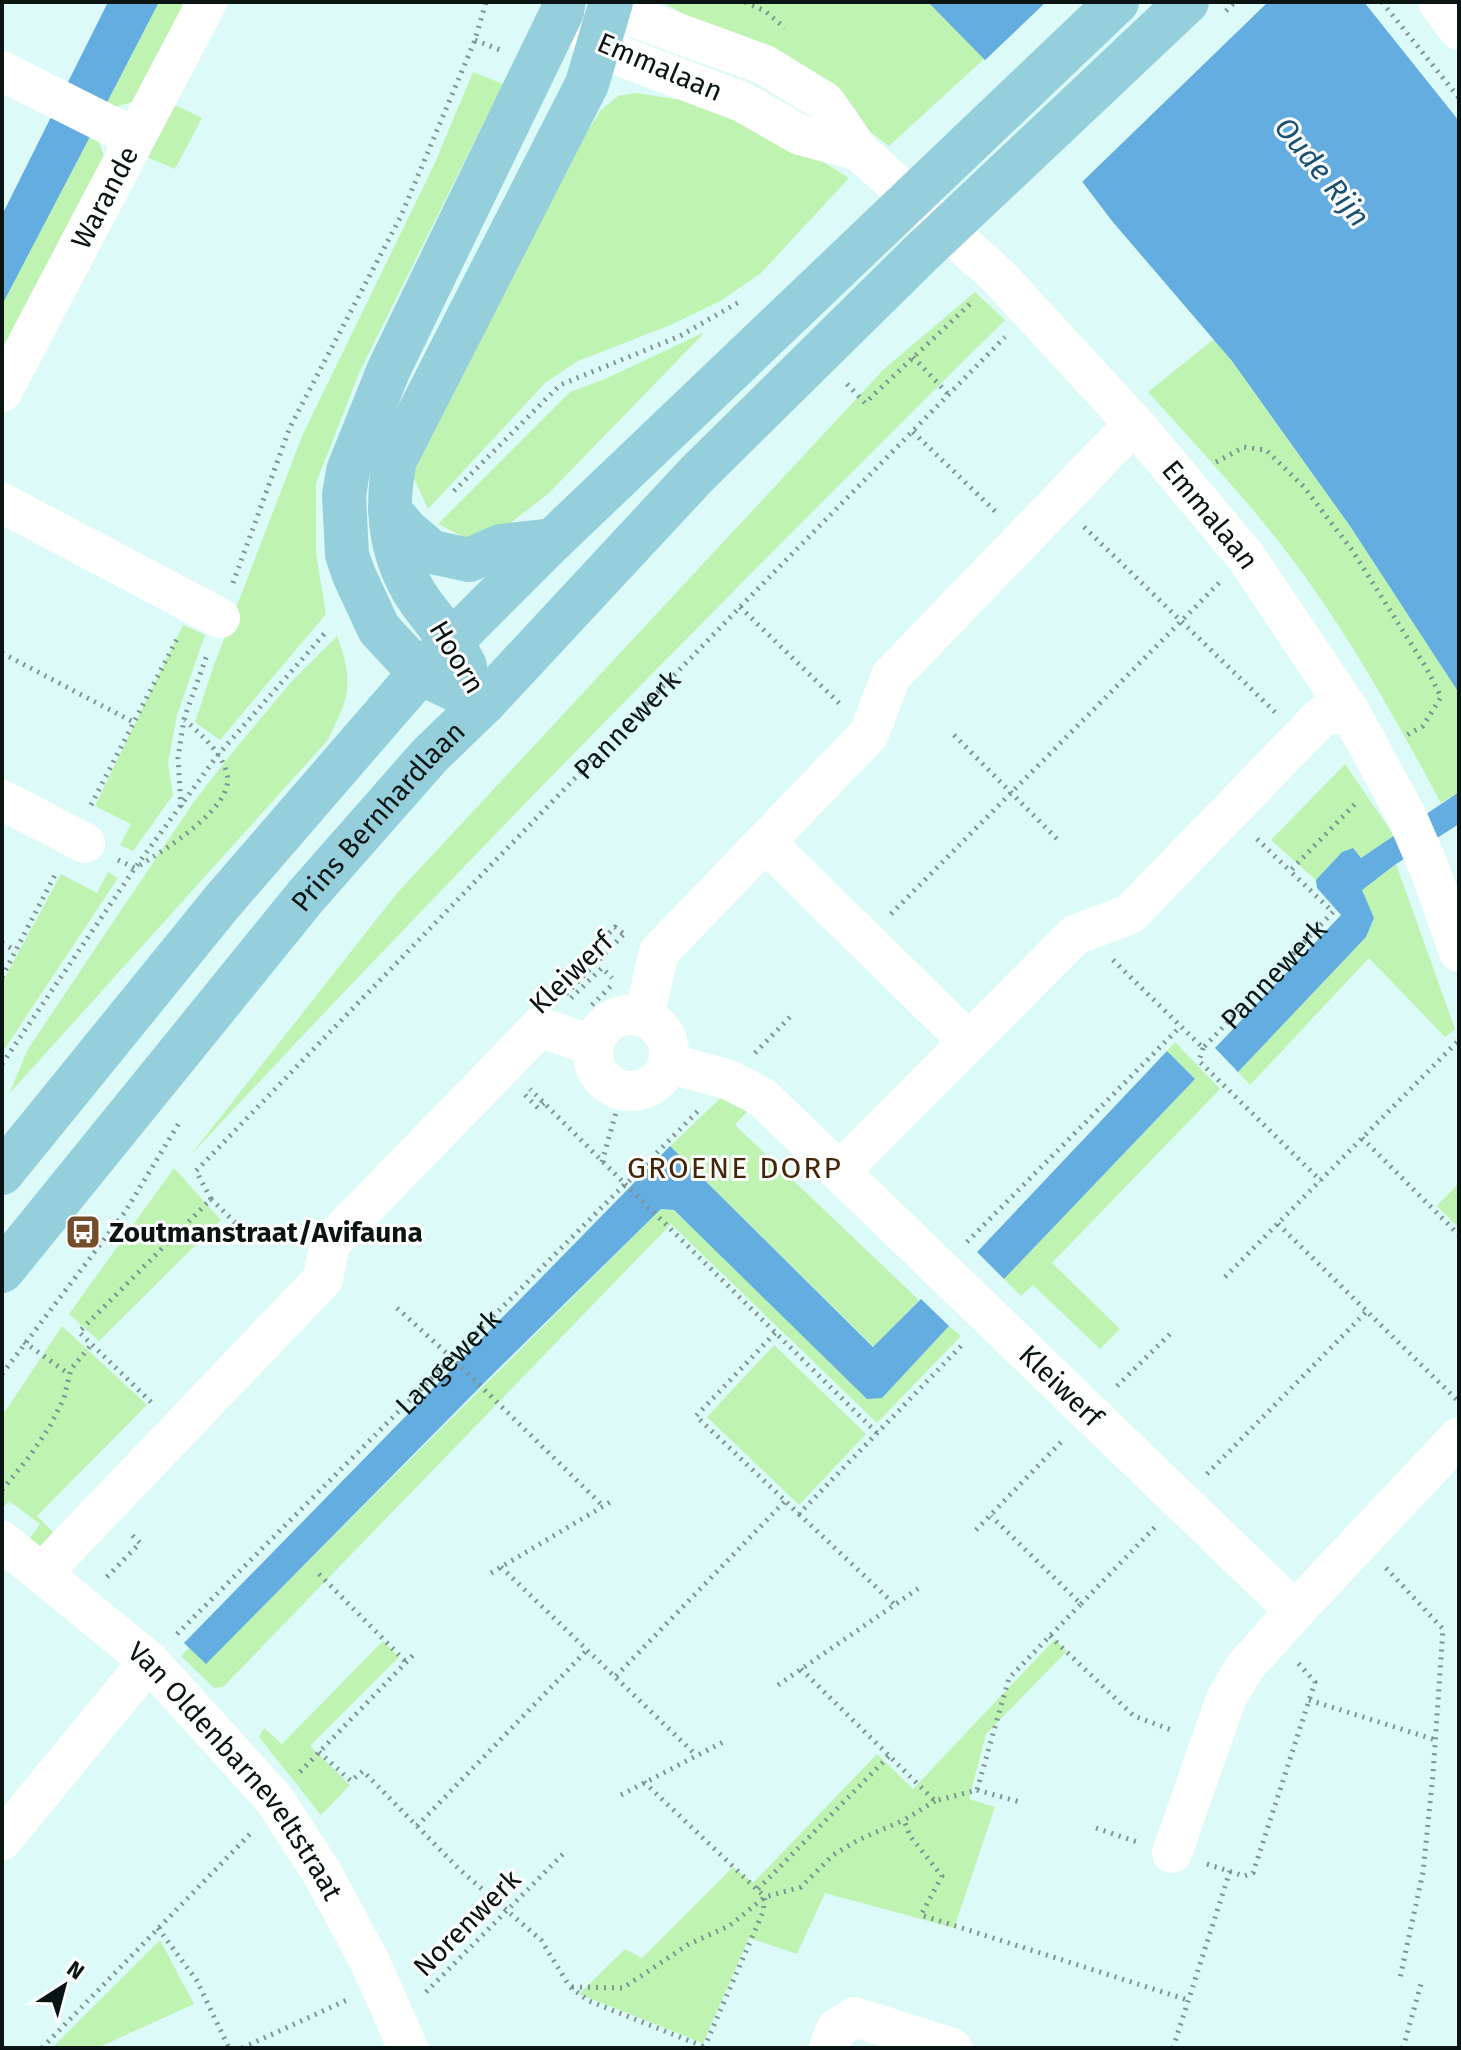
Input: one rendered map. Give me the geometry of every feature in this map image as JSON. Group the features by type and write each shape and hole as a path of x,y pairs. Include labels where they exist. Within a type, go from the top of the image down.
{"main road":[{"path":"2,1173 222,902 420,673 553,540 1117,2"},
{"name":"Prins Bernhardlaan","path":"2,1271 306,896 430,755 484,703 697,474 920,254 1187,2"},
{"name":"Hoorn","path":"484,703 420,673 379,629 347,555 344,495 348,471 418,304 494,155 563,7"},
{"name":"Hoorn","path":"484,703 452,640 421,603 403,574 393,542 389,487 395,460 587,84 606,19"},
{"path":"390,511 406,530 432,552 469,560 501,546 553,540"}],"street":[{"name":"Warande","path":"2,392 118,129 207,2"},
{"path":"1438,2 1459,30"},
{"name":"Emmalaan","path":"563,7 606,19 800,135 859,151 999,277 1134,424 1246,557 1350,712 1407,817 1430,870 1459,952"},
{"path":"2,71 118,129"},
{"path":"644,1017 644,946 766,843 891,676 1134,424"},
{"path":"2,503 207,612"},
{"path":"839,1172 1075,935 1130,914 1322,716 1350,712"},
{"path":"2,800 80,840"},
{"path":"766,843 968,1041"},
{"path":"42,1573 323,1279 330,1243 504,1063 544,1011 593,1046"},
{"path":"627,1014 644,1017 656,1024 665,1035 669,1049 668,1063 662,1077 651,1087 622,1091 609,1086 598,1075 592,1061 593,1046 599,1031 611,1020 627,1014"},
{"name":"Kleiwerf","path":"668,1063 729,1080 762,1097 1180,1501 1284,1623"},
{"path":"1172,1853 1226,1699 1244,1668 1459,1437"},
{"name":"Van Oldenbarneveltstraat","path":"2,1541 149,1661 276,1802 322,1873 403,2034"},
{"path":"2,1840 149,1661"},
{"path":"829,2048 836,2029 855,2017 952,2048"}],"path":[{"path":"2,977 80,840 135,723 207,612 290,427 401,216 475,40 486,2"},
{"path":"1382,2 1459,98"},
{"path":"844,380 865,403 999,277"},
{"path":"454,491 560,385 680,336 751,296"},
{"name":"Pannewerk","path":"211,1199 196,1171 1030,311"},
{"path":"913,357 948,394"},
{"path":"913,432 1022,538"},
{"path":"1209,468 1244,447 1266,450 1304,487 1352,550 1427,669 1441,697 1423,726 1400,738"},
{"path":"1097,539 1258,694"},
{"path":"864,941 1246,557"},
{"path":"740,607 840,700 858,724"},
{"path":"181,807 178,758 207,612"},
{"path":"2,1064 135,868 217,756 325,633"},
{"path":"2,653 135,723"},
{"path":"840,700 836,704 858,724"},
{"path":"135,868 168,847 219,804 226,788 228,774 211,743 184,719"},
{"path":"954,735 1060,842"},
{"path":"1230,813 1290,871 1382,775"},
{"name":"Pannewerk","path":"1084,932 1203,1048 1333,912 1290,871"},
{"name":"Kleiwerf","path":"544,1011 615,927 644,946"},
{"path":"616,981 602,968 566,998 624,934"},
{"path":"2,943 16,951"},
{"name":"Pannewerk","path":"941,1270 1180,1027"},
{"path":"1225,1277 1459,1040"},
{"path":"1203,1048 1199,1061 1321,1181"},
{"path":"504,1063 877,1433"},
{"path":"602,1162 622,1091"},
{"path":"538,1108 544,1103"},
{"path":"2,1374 125,1212 181,1119"},
{"path":"1362,1138 1459,1235"},
{"name":"Langewerk","path":"149,1661 625,1184"},
{"path":"180,1431 79,1332 211,1199 256,1243"},
{"path":"1278,1224 1459,1402"},
{"path":"397,1308 603,1506"},
{"path":"977,1790 1009,1678 1367,1311"},
{"path":"799,1514 989,1317"},
{"path":"775,1333 696,1416 894,1605"},
{"path":"976,1530 1171,1333"},
{"path":"24,1342 70,1374"},
{"path":"2,1490 50,1426 64,1398 70,1374 92,1344"},
{"path":"616,1676 786,1500"},
{"path":"491,1573 612,1501"},
{"path":"991,1516 1081,1604"},
{"path":"1360,1541 1443,1629 1423,1872 1400,1978"},
{"path":"501,1567 696,1755"},
{"path":"319,1574 406,1662"},
{"path":"778,1685 919,1588"},
{"path":"1244,1876 1253,1873 1315,1682 1284,1623"},
{"path":"1050,1636 1134,1716 1210,1744"},
{"path":"417,1826 588,1649"},
{"path":"42,2048 415,1653"},
{"path":"801,1669 935,1801"},
{"path":"1309,1700 1436,1740"},
{"path":"621,1795 723,1742"},
{"path":"319,1752 351,1781 363,1771 457,1872 508,1910 541,1940 570,1987 589,2001 704,2048 763,1912 765,1897 644,1782"},
{"path":"758,1889 889,1756"},
{"path":"570,1987 623,1988 689,1944 729,1926 765,1897 801,1887 833,1855 858,1840 904,1820 935,1801 977,1790 1020,1802"},
{"path":"904,1820 910,1836 942,1876 921,1915 1188,2000"},
{"name":"Norenwerk","path":"403,2034 508,1910 564,1853"},
{"path":"1173,2048 1230,1871"},
{"path":"158,1928 197,1981 229,2048"},
{"path":"1403,2048 1421,1984"},
{"path":"242,2048 380,1985"}],"green space":[{"path":"159,2 187,2 140,100 103,110"},
{"path":"662,2 936,2 984,59 889,146 791,73"},
{"path":"473,72 503,84 360,371 316,483 316,553 326,614 220,740 195,722 214,665 303,434 434,165"},
{"path":"636,93 682,100 778,134 849,178 761,273 722,300 673,324 578,361 546,382 428,509 412,474 544,200 601,110 618,96"},
{"path":"175,105 202,118 175,169 147,157"},
{"path":"94,129 107,164 2,367 2,305"},
{"path":"975,292 1005,320 592,734 189,1157 398,892 884,369"},
{"path":"705,332 548,494 496,534 473,542 438,524 570,392"},
{"path":"1214,339 1350,526 1459,693 1459,792 1441,803 1360,660 1306,578 1250,506 1148,392"},
{"path":"183,625 205,635 177,715 168,763 173,795 133,851 120,845 131,824 95,806"},
{"path":"337,636 346,667 347,690 327,741 9,1094 28,1049 193,803 291,682"},
{"path":"1345,764 1395,837 1360,858 1342,852 1316,880 1271,840"},
{"path":"1396,864 1455,1029 1445,1037 1369,958 1250,1085 1238,1072 1366,937 1374,918 1361,890"},
{"path":"108,872 118,878 2,1053 2,983 61,874 97,893"},
{"path":"1175,1042 1220,1089 1052,1263 1120,1329 1100,1349 1033,1285 1021,1296 1004,1279 1195,1079 1167,1051"},
{"path":"726,1093 754,1104 735,1125 919,1300 874,1347 670,1146"},
{"path":"174,1168 221,1220 99,1341 69,1314"},
{"path":"1459,1183 1459,1228 1437,1206"},
{"path":"661,1209 673,1210 882,1398 949,1326 961,1336 877,1423 671,1224 223,1687 214,1688 181,1656 189,1648 206,1663"},
{"path":"62,1326 147,1405 37,1516 61,1540 45,1556 27,1542 40,1524 9,1501 2,1509 2,1416"},
{"path":"774,1345 866,1434 799,1505 707,1417"},
{"path":"1055,1639 1067,1651 986,1734 969,1799 995,1807 954,1928 825,1893 797,1954 749,1938 703,2043 579,1994 625,1949 642,1958 733,1867 753,1883 877,1754 913,1789"},
{"path":"383,1641 399,1657 310,1746 350,1785 321,1815 259,1737 264,1728 282,1744"},
{"path":"160,1940 194,2004 97,2048 59,2048 55,2045"}],"water":[{"path":"108,2 159,2 103,110 64,90"},
{"name":"Oude Rijn","path":"928,2 1364,2 1459,121 1459,693 1350,526 1232,361 1112,221 1034,118 984,59"},
{"path":"55,109 94,129 2,305 2,215"},
{"path":"1459,792 1459,824 1362,890 1374,918 1366,937 1238,1072 1215,1048 1341,915 1317,888 1316,880 1342,852 1353,848 1361,858"},
{"path":"1167,1051 1195,1079 1004,1279 977,1252"},
{"path":"670,1146 873,1347 921,1299 949,1326 882,1398 867,1399 674,1210 661,1209 206,1664 184,1643"}],"pier":[{"path":"1046,2 1268,2 1080,184 982,63"}],"place":[{"name":"Zoutmanstraat/Avifauna","path":"83,1232"}],"district":[{"name":"GROENE DORP","path":"735,1168"}]}
